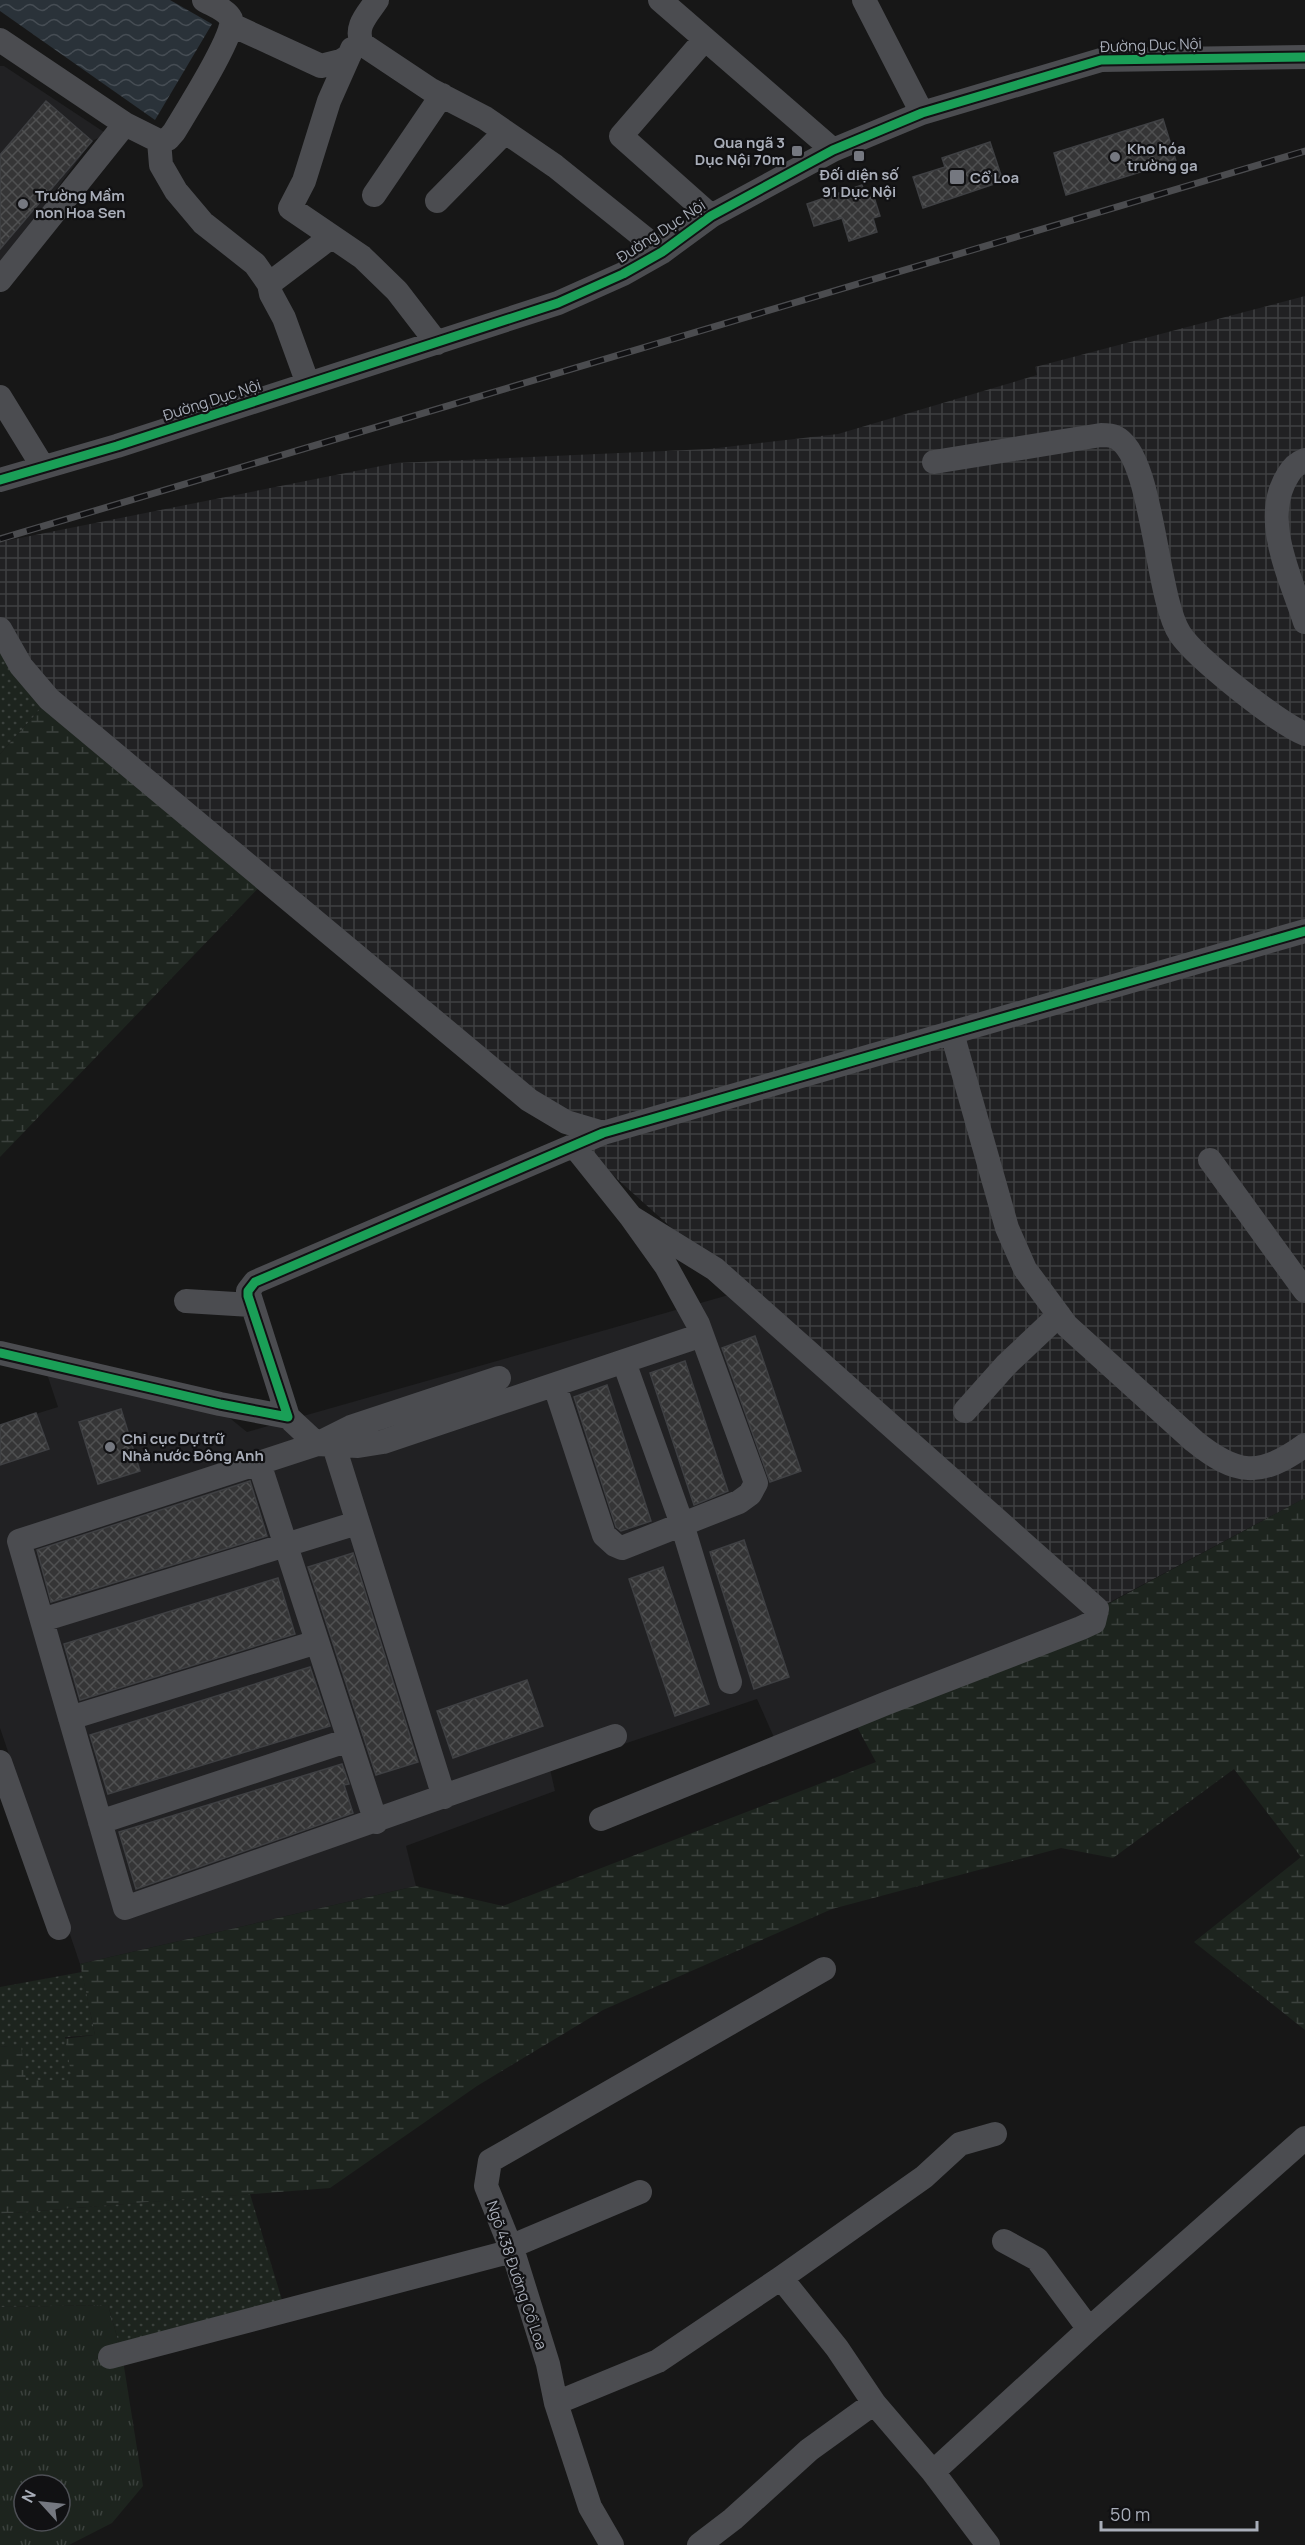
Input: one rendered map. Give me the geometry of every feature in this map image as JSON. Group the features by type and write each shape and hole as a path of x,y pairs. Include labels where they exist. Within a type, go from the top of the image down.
{"street":[{"path":"0,40 125,124 159,141 168,139 174,132 226,43 232,25 231,18 225,12 204,0"},
{"path":"377,0 360,26 354,46 329,101 303,181 290,208 362,257 397,291 437,343"},
{"path":"660,0 833,150"},
{"path":"864,0 921,113"},
{"path":"232,25 321,66 330,65 354,46 362,44 505,132 555,166 662,252"},
{"path":"705,39 621,136 711,216"},
{"name":"Đường Dục Nội","path":"0,480 558,303 623,274 662,252 711,216 833,150 921,113 1101,60 1305,57"},
{"path":"374,195 442,95"},
{"path":"0,280 125,124"},
{"path":"437,201 505,132"},
{"path":"159,141 161,165 176,191 203,223 255,264 269,284 308,384"},
{"path":"269,284 331,237"},
{"path":"0,397 43,467"},
{"path":"934,462 1101,435 1115,436 1125,445 1135,462 1155,539 1168,605 1179,633 1194,650 1267,710 1292,729 1305,734"},
{"path":"1305,460 1292,468 1282,484 1276,502 1278,536 1305,622"},
{"path":"0,629 21,666 49,699 529,1100 566,1122 603,1133"},
{"path":"288,1417 251,1305 248,1291 255,1282 575,1147 603,1133 1305,931"},
{"path":"952,1033 1007,1228 1025,1269 1067,1326 1216,1459 1228,1465 1262,1469 1305,1445"},
{"path":"555,1386 604,1535 615,1545 622,1548 739,1502 750,1494 756,1483 702,1335 666,1266 631,1217 575,1147"},
{"path":"1210,1160 1305,1291"},
{"path":"601,1819 887,1703 1081,1629 1094,1622 1097,1609 715,1269 631,1217"},
{"path":"186,1301 251,1305"},
{"path":"965,1411 1006,1365 1059,1315"},
{"path":"615,1736 376,1822 125,1908 19,1541 259,1463 326,1445 383,1442 702,1335"},
{"path":"0,1353 209,1402 288,1417 326,1445 357,1523 444,1797"},
{"path":"624,1362 682,1524 730,1682"},
{"path":"326,1445 351,1427 499,1378"},
{"path":"259,1463 376,1822"},
{"path":"42,1620 357,1523"},
{"path":"70,1718 318,1642"},
{"path":"100,1822 349,1740"},
{"path":"1,1765 59,1928"},
{"name":"Ngõ 438 Đường Cổ Loa","path":"612,2545 590,2507 556,2403 548,2364 511,2249 486,2186 490,2161 824,1970"},
{"path":"556,2403 658,2361 924,2177 960,2144 995,2134"},
{"path":"933,2472 1089,2329 1305,2138"},
{"path":"110,2357 511,2249 640,2192"},
{"path":"1004,2241 1037,2259 1089,2329"},
{"path":"781,2278 837,2348 874,2403 933,2472 988,2545"},
{"path":"706,2543 809,2450 874,2403"}],"shaded area":[{"name":"Trường Mầm non Hoa Sen","path":"0,66 4,66 107,134 92,141 0,266"},
{"path":"1305,296 1305,1498 1097,1609 529,1100 49,699 0,620 0,542 396,463 709,449 838,434 1037,375 1035,367"},
{"path":"732,1294 1091,1613 776,1742 757,1699 550,1769 555,1791 406,1846 416,1886 80,1964 0,1728 0,1425 58,1407 47,1374 226,1415 247,1432"}],"green space":[{"path":"0,628 49,699 0,754"},
{"path":"49,699 266,880 0,1157 0,754"},
{"path":"1305,1498 1305,2030 1194,1942 1301,1857 1234,1769 1113,1858 1061,1848 832,1909 603,2010 477,2086 330,2188 0,2214 0,2047 95,2035 80,1964 416,1886 503,1906 876,1762 849,1712 1091,1613"},
{"path":"82,1972 95,2035 65,2037 72,2080 26,2080 21,2045 0,2047 0,1987"},
{"path":"250,2194 285,2310 122,2354 108,2305 0,2307 0,2214"},
{"path":"108,2305 122,2354 143,2486 112,2523 69,2545 0,2545 0,2307"}],"water":[{"path":"0,0 170,0 212,24 155,120 0,11"}],"building":[{"name":"Trường Mầm non Hoa Sen","path":"46,101 92,141 0,249 0,155"},
{"name":"Kho hóa trường ga","path":"1163,119 1176,161 1066,195 1054,153"},
{"path":"990,142 1003,181 923,208 913,177 945,167 942,158"},
{"path":"862,185 866,197 873,194 880,216 873,218 877,232 849,241 842,218 814,226 807,204"},
{"path":"755,1336 801,1471 770,1482 722,1348"},
{"path":"685,1361 728,1491 694,1505 650,1373"},
{"path":"607,1385 651,1521 621,1531 616,1527 574,1397"},
{"name":"Chi cục Dự trữ Nhà nước Đông Anh","path":"121,1409 140,1471 98,1484 79,1422"},
{"path":"36,1413 49,1449 0,1465 0,1425"},
{"path":"250,1481 267,1536 51,1602 37,1550"},
{"path":"744,1540 789,1677 754,1689 710,1552"},
{"path":"353,1553 418,1762 376,1775 308,1567"},
{"path":"663,1567 709,1704 675,1716 629,1579"},
{"path":"278,1578 295,1634 80,1700 64,1644"},
{"path":"310,1667 330,1726 108,1794 90,1735"},
{"path":"527,1680 543,1726 453,1758 437,1711"},
{"path":"342,1764 349,1784 344,1785 353,1813 136,1889 119,1832"}],"railway":[{"path":"0,539 1305,151"}],"cycle path":[{"path":"0,480 117,446 558,303 623,274 662,252 711,216 833,150 922,113 1101,60 1305,57"},
{"path":"0,1353 220,1404 288,1417 248,1296 248,1291 255,1282 603,1133 1305,931"}],"place":[{"name":"Qua ngã 3 Dục Nội 70m","path":"797,151"},
{"name":"Đối diện số 91 Dục Nội","path":"859,156"},
{"name":"Kho hóa trường ga","path":"1115,157"},
{"name":"Cổ Loa","path":"957,177"},
{"name":"Trường Mầm non Hoa Sen","path":"23,204"},
{"name":"Chi cục Dự trữ Nhà nước Đông Anh","path":"110,1447"}]}
